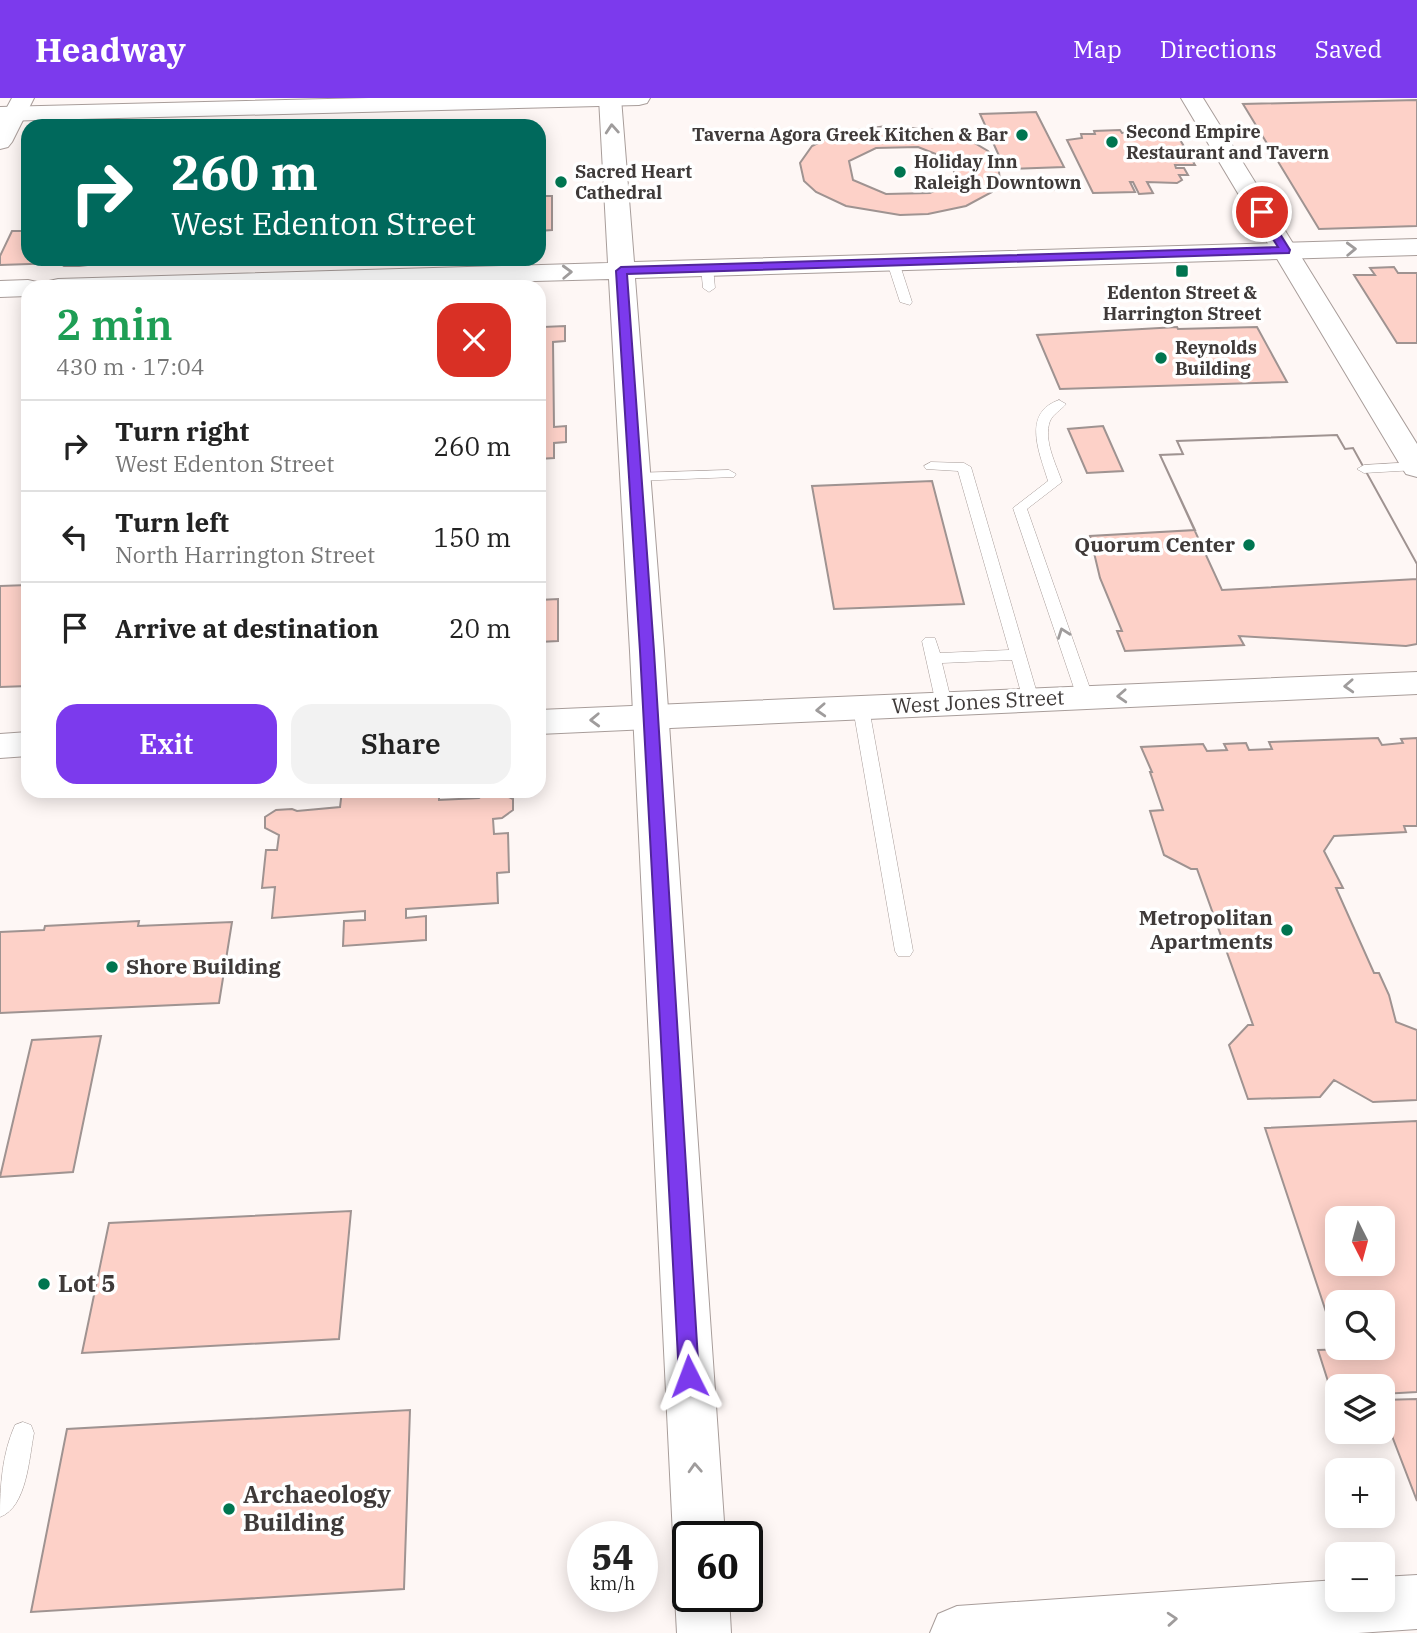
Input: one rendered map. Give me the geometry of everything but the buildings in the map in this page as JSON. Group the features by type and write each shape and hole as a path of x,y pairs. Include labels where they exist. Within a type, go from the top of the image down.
{"main road":[{"path":"610,98 651,718 698,1521"},
{"path":"0,142 12,109 639,98"},
{"path":"1192,98 1416,467"},
{"path":"304,280 621,271 708,278 893,262 1417,247"},
{"path":"0,289 21,288"},
{"name":"West Jones Street","path":"546,722 1417,683"},
{"path":"0,746 21,744"},
{"path":"957,1633 1417,1602"},
{"path":"703,1612 704,1633"}],"lane":[{"path":"893,262 906,302"},
{"path":"1059,404 1048,412 1040,428 1042,444 1055,482 1020,508 1085,697"},
{"path":"931,466 964,467 1031,700"},
{"path":"1364,469 1416,467"},
{"path":"635,477 729,474"},
{"path":"930,641 944,704"},
{"path":"933,658 1018,655"},
{"path":"861,708 904,951"},
{"path":"0,1506 9,1493 23,1433"}],"place":[{"name":"Taverna Agora Greek Kitchen & Bar","path":"1022,135"},
{"name":"Second Empire Restaurant and Tavern","path":"1112,142"},
{"name":"Holiday Inn Raleigh Downtown","path":"900,172"},
{"name":"Sacred Heart Cathedral","path":"561,182"},
{"name":"Edenton Street & Harrington Street","path":"1182,271"},
{"name":"Reynolds Building","path":"1161,358"},
{"name":"Quorum Center","path":"1249,545"},
{"name":"Metropolitan Apartments","path":"1287,930"},
{"name":"Shore Building","path":"112,967"},
{"name":"Lot 5","path":"44,1284"},
{"name":"Archaeology Building","path":"229,1509"}],"route":[{"path":"689,1376 647,651 621,271 1285,250 1262,212"}]}
